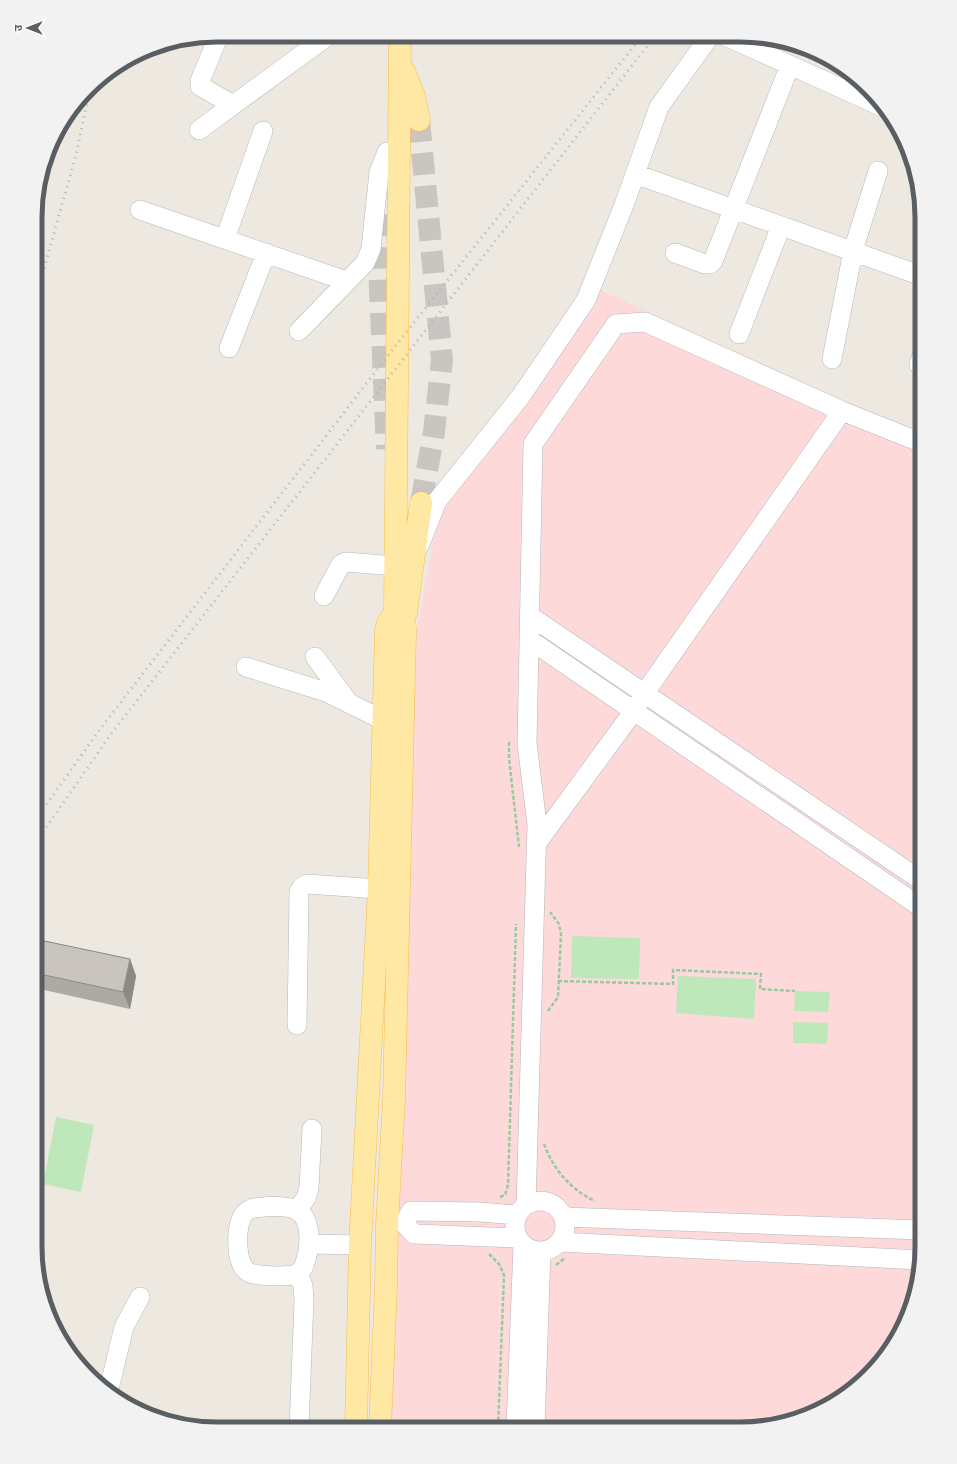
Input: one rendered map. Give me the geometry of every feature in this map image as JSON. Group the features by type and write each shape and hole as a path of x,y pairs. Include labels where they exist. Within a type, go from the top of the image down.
{"main road":[{"path":"380,1422 386,1287 395,1223 394,564 400,42"},
{"path":"399,59 414,96 419,120"},
{"path":"386,187 388,111 399,59"},
{"path":"356,1422 361,1236 379,888 383,720 395,622 394,564 421,503"}],"street":[{"path":"216,42 200,81 200,86 233,105"},
{"path":"199,130 320,42"},
{"path":"324,596 341,564 346,562 394,564 437,501 521,396 586,300 635,174 659,107 706,42"},
{"path":"738,42 873,103"},
{"path":"675,253 705,264 710,264 713,261 732,208 790,65"},
{"path":"225,239 263,130"},
{"path":"299,331 365,263 370,253 379,172 387,152"},
{"path":"832,359 853,252 878,171"},
{"path":"635,174 915,274"},
{"path":"140,210 346,281"},
{"path":"739,334 781,226"},
{"path":"229,348 266,253"},
{"path":"516,1422 520,1241 515,1230 522,1210 537,843 536,809 527,743 533,444 616,324 644,322 842,411 915,441"},
{"path":"537,843 633,712 644,694 842,411"},
{"path":"530,616 915,876"},
{"path":"530,640 633,712 915,903"},
{"path":"315,657 348,702"},
{"path":"246,667 326,692 383,720"},
{"path":"297,1025 299,892 302,887 307,884 379,888"},
{"path":"368,1096 394,1098"},
{"path":"297,1210 306,1198 309,1188 312,1129"},
{"path":"308,1244 361,1236 395,1223 412,1211 480,1212 522,1210 531,1202 540,1200 556,1206 563,1218 565,1228 565,1248"},
{"path":"262,1207 291,1208 297,1210 303,1216 308,1228 308,1244 304,1267 298,1274 288,1276 255,1274 247,1271 241,1264 238,1251 239,1228 242,1217 246,1211 253,1208 262,1207"},
{"path":"563,1218 915,1230"},
{"path":"395,1223 414,1234 520,1241 530,1249 541,1251 553,1248 565,1248 915,1260"},
{"path":"535,1422 541,1251"},
{"path":"298,1274 303,1286 304,1300 299,1422"},
{"path":"110,1386 124,1327 140,1297"}],"path":[{"path":"543,1017 558,997 561,934 555,917 547,908"},
{"path":"558,981 673,984 673,970 761,974 760,989 794,991"},
{"path":"544,1141 554,1164 563,1177 576,1191 599,1203"},
{"path":"554,1267 565,1248"},
{"path":"487,1254 492,1255 499,1264 504,1275 498,1422"}],"shaded area":[{"path":"589,285 915,433 914,1270 906,1304 902,1314 892,1335 879,1354 856,1379 847,1386 828,1399 807,1409 774,1419 752,1422 388,1422 417,627 439,515"}],"green space":[{"path":"572,936 640,938 639,979 571,978"},
{"path":"678,976 756,979 754,1019 676,1013"},
{"path":"795,991 830,992 828,1012 794,1011"},
{"path":"793,1022 828,1023 827,1044 793,1043"},
{"path":"56,1117 94,1125 81,1192 43,1184"}],"building":[{"path":"42,940 130,959 123,992 42,975"}],"tunnel":[{"path":"419,120 442,360 434,432 421,503"},
{"path":"384,214 379,266 387,449"}],"railway":[{"path":"42,811 101,728 396,345 637,42"},
{"path":"42,833 111,734 650,42"},
{"path":"42,276 76,155 88,98"},
{"path":"42,201 47,174"}]}
